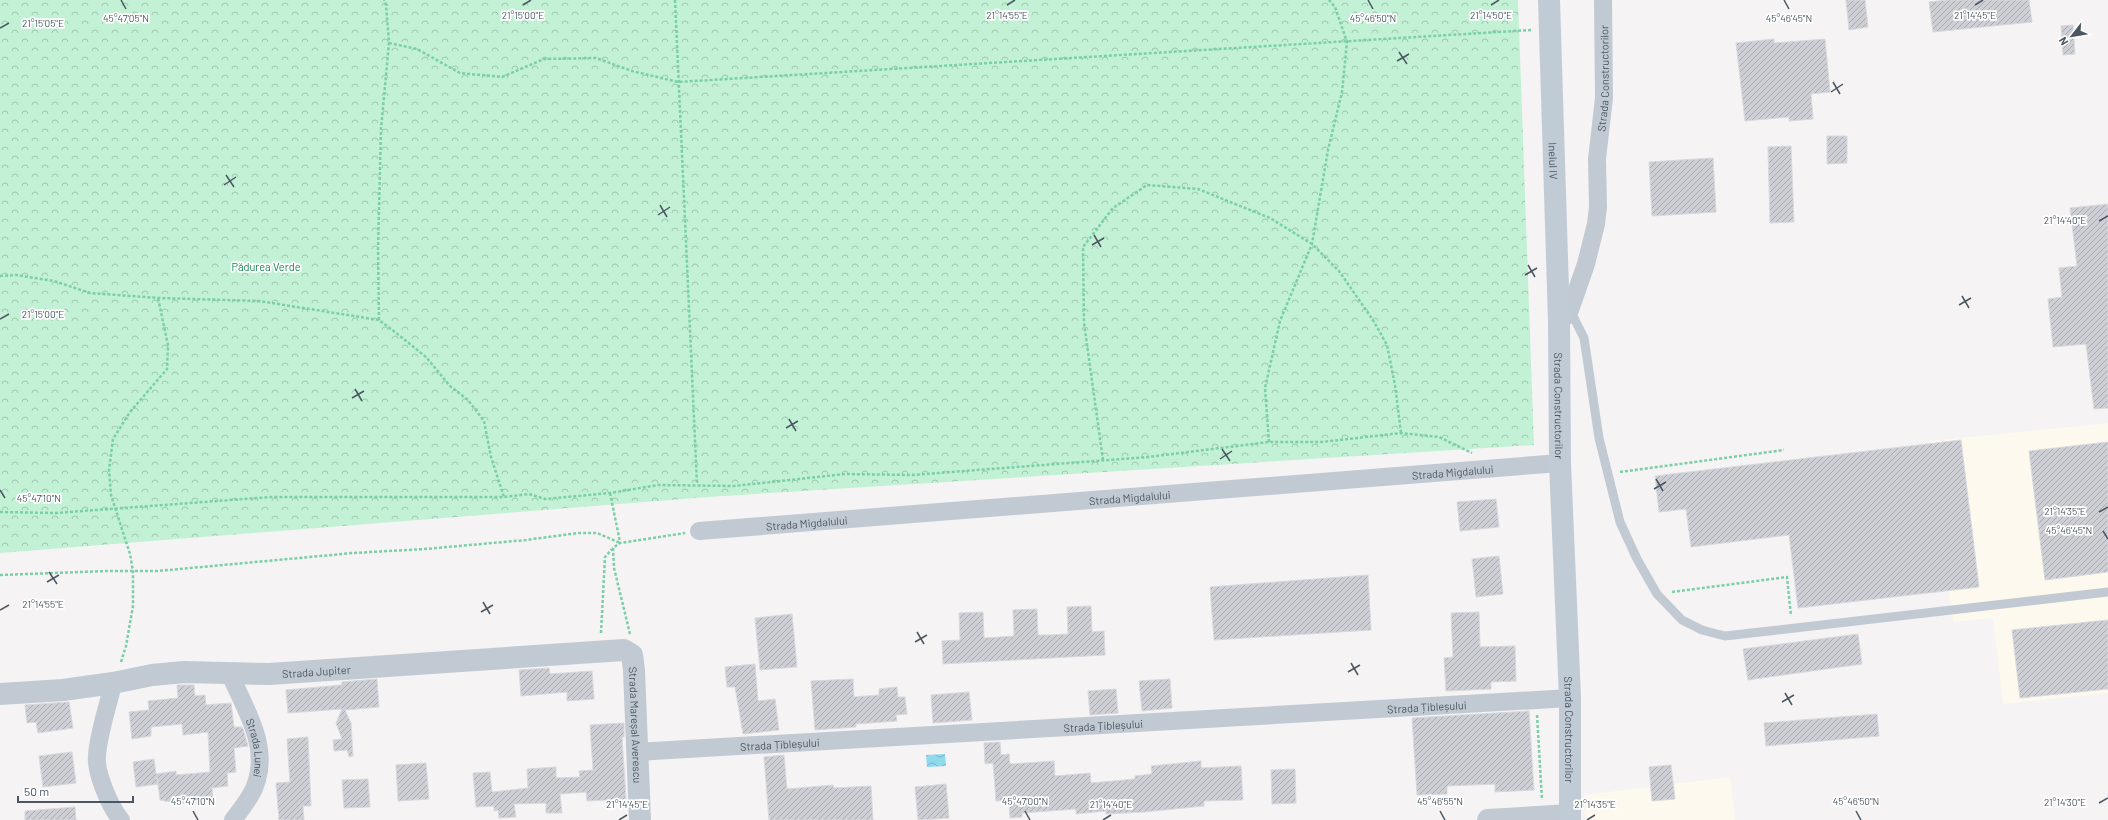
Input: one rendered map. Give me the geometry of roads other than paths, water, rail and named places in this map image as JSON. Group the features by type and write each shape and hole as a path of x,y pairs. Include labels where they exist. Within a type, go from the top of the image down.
{"main road":[{"name":"Inelul IV","path":"1549,0 1564,316"},
{"name":"Strada Constructorilor","path":"1564,316 1560,464 1570,698 1570,818"}],"street":[{"name":"Strada Constructorilor","path":"1564,316 1586,264 1596,224 1598,207 1598,159 1604,98 1603,0"},
{"name":"Strada Migdalului","path":"699,531 1560,464"},
{"name":"Strada Jupiter","path":"0,694 63,690 113,683 152,675 184,672 269,674 624,650 632,655"},
{"name":"Strada Mareșal Averescu","path":"632,655 640,820"},
{"name":"Strada Lunei","path":"230,674 250,716 259,748 257,780 246,802 233,820"},
{"path":"113,683 96,757 104,790 121,820"},
{"name":"Strada Țibleșului","path":"636,752 1570,698"},
{"path":"1488,820 1543,817 1570,818"}],"lane":[{"path":"1564,316 1584,338 1599,438 1620,522 1637,560 1657,594 1682,620 1702,630 1725,636 2108,592"}],"water":[{"path":"945,754 946,766 927,767 926,755"}],"park label":[{"name":"Pădurea Verde","path":"266,266"}]}
